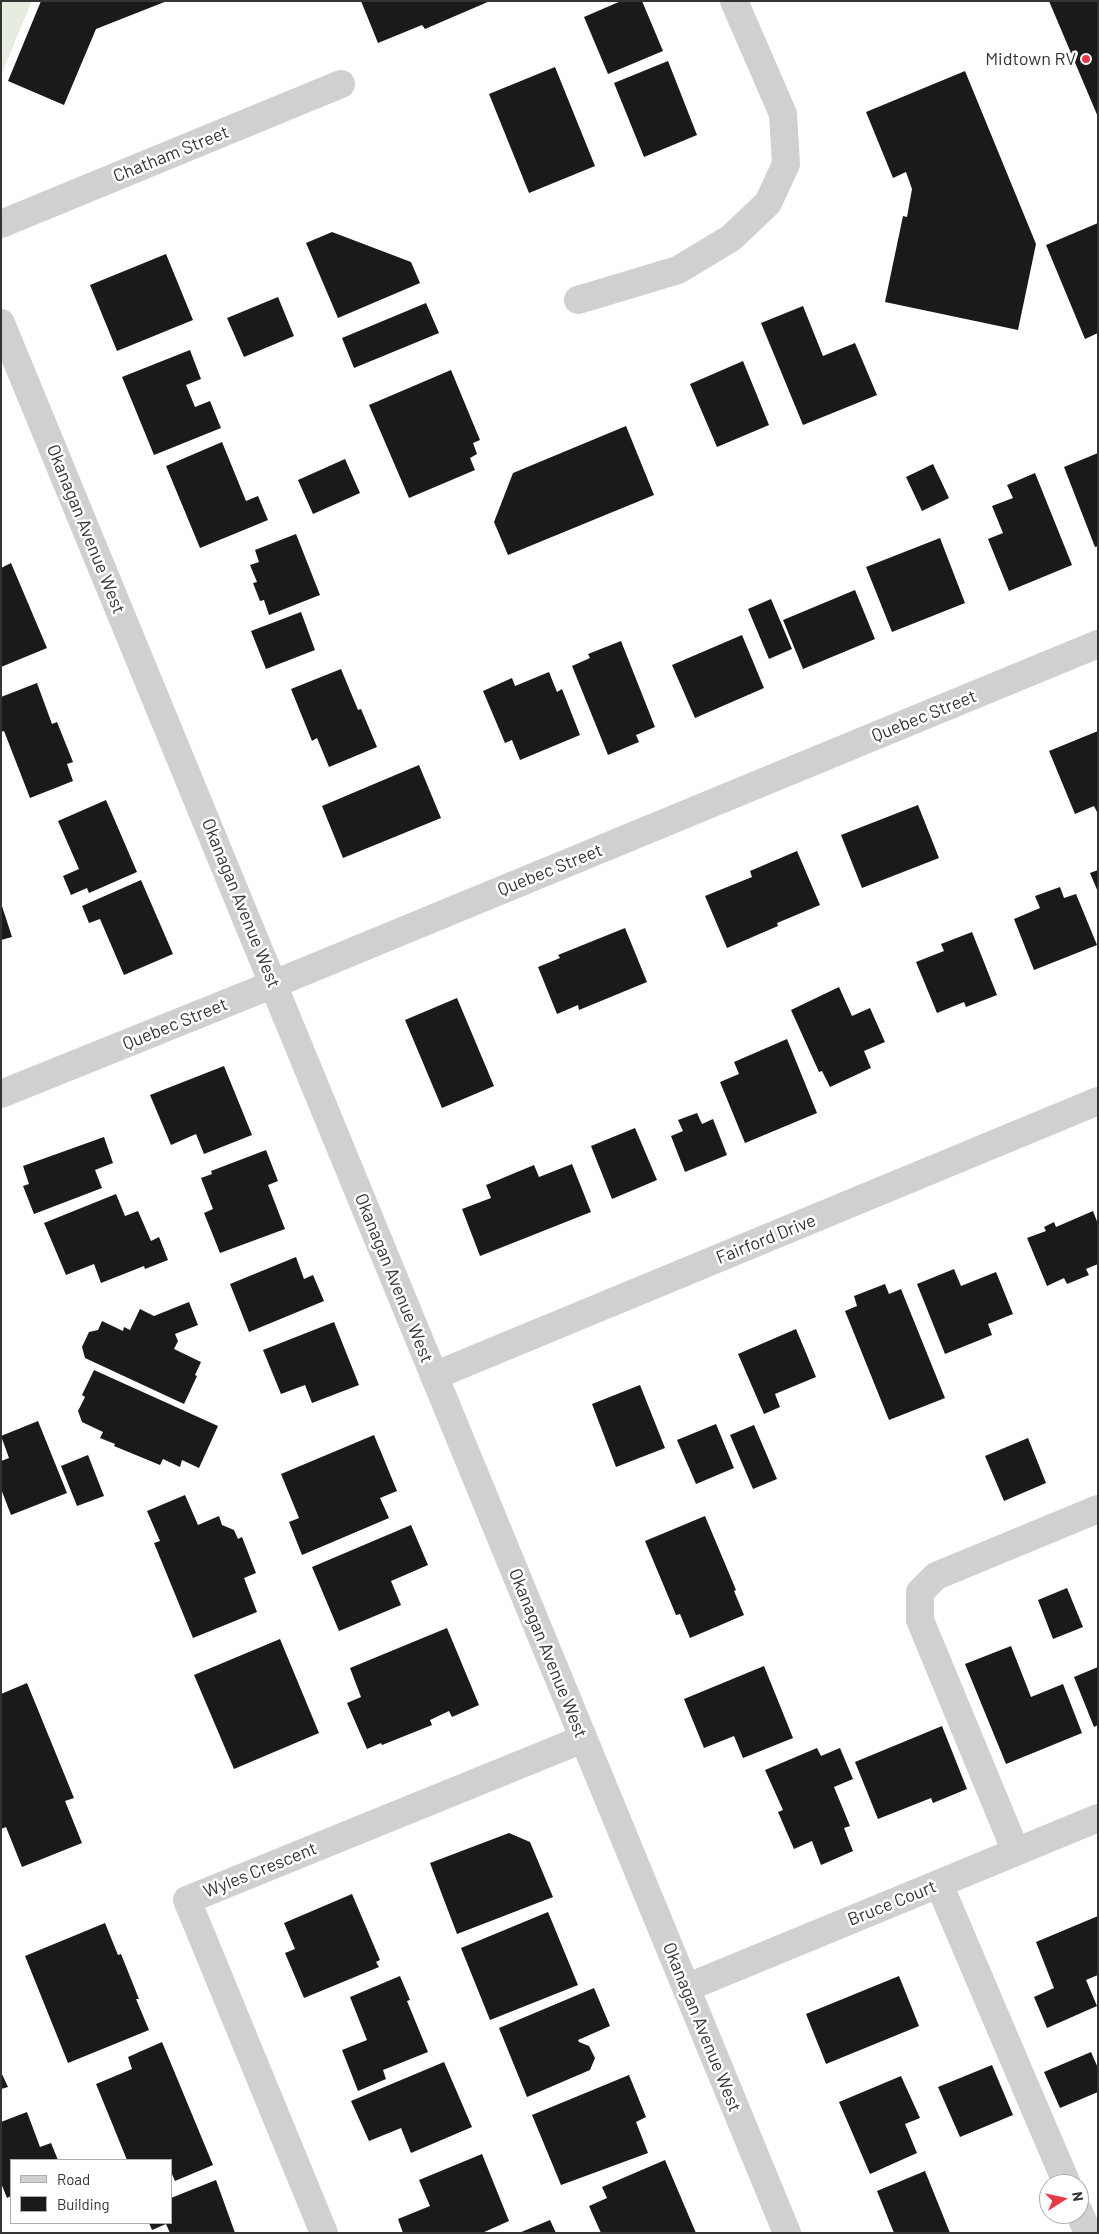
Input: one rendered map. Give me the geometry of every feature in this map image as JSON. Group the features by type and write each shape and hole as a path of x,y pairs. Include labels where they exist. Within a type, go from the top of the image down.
{"street":[{"path":"578,300 678,270 731,238 768,203 786,164 783,114 734,1"},
{"name":"Chatham Street","path":"1,224 341,84"},
{"name":"Okanagan Avenue West","path":"1,324 787,2233"},
{"name":"Quebec Street","path":"1,1094 274,984 1098,644"},
{"name":"Fairford Drive","path":"434,1376 1098,1101"},
{"path":"1016,1852 920,1620 920,1592 936,1576 1098,1509"},
{"name":"Wyles Crescent","path":"324,2233 187,1900 583,1739"},
{"name":"Bruce Court","path":"686,1988 1098,1818"},
{"path":"939,1884 1063,2174"}],"shaded area":[{"path":"1,1 32,1 1,75"}],"building":[{"path":"41,1 167,1 96,29 64,105 8,81"},
{"path":"361,1 490,1 425,29 422,25 378,43"},
{"path":"621,1 642,1 663,51 608,74 584,17"},
{"name":"Midtown RV","path":"1049,1 1098,1 1098,117"},
{"path":"668,61 697,135 644,157 614,83"},
{"path":"555,67 595,166 529,193 489,94"},
{"path":"965,71 1036,244 1018,330 885,302 903,216 907,217 912,189 906,172 893,178 866,112"},
{"path":"1098,223 1098,333 1085,339 1046,245"},
{"path":"332,232 411,262 420,283 338,318 306,243"},
{"path":"166,254 193,320 117,351 90,285"},
{"path":"278,297 294,336 244,357 227,318"},
{"path":"426,303 439,333 354,368 342,338"},
{"path":"803,306 823,356 855,343 877,395 803,425 761,323"},
{"path":"190,350 201,379 186,385 195,407 210,401 221,428 154,455 122,377"},
{"path":"743,361 769,425 717,447 690,384"},
{"path":"451,370 480,440 473,443 477,454 470,458 475,470 409,498 369,405"},
{"path":"626,426 654,495 508,555 494,522 513,473"},
{"path":"222,442 246,501 258,496 268,520 200,548 166,466"},
{"path":"1098,453 1098,546 1095,547 1064,467"},
{"path":"345,459 360,493 313,514 298,480"},
{"path":"933,464 949,498 922,511 906,477"},
{"path":"1035,473 1072,565 1009,591 988,539 1003,533 992,506 1013,498 1007,485"},
{"path":"296,534 320,595 269,615 264,600 260,601 253,583 257,582 250,565 259,562 255,550"},
{"path":"940,538 965,603 892,632 866,567"},
{"path":"11,563 47,648 1,667 1,568"},
{"path":"855,590 875,639 803,669 783,620"},
{"path":"771,599 792,649 769,659 748,609"},
{"path":"301,612 315,650 266,669 251,631"},
{"path":"742,635 764,688 695,718 672,665"},
{"path":"621,641 655,727 636,735 639,742 608,755 572,666 590,658 588,654"},
{"path":"341,669 358,710 361,709 377,747 329,767 317,738 312,741 291,689"},
{"path":"549,672 557,692 562,689 580,735 520,760 512,740 505,743 483,691 512,678 515,686"},
{"path":"37,683 52,724 57,722 73,762 67,764 73,781 30,798 4,731 1,732 1,697"},
{"path":"1098,731 1098,814 1094,806 1075,814 1049,751"},
{"path":"419,765 441,818 343,858 322,806"},
{"path":"106,800 137,872 89,893 87,888 71,895 63,876 79,869 58,821"},
{"path":"918,805 939,858 862,888 841,835"},
{"path":"797,851 820,905 777,923 778,926 727,948 705,896 752,877 750,871"},
{"path":"1098,870 1098,892 1090,873"},
{"path":"141,880 173,954 124,975 100,919 89,923 82,906"},
{"path":"1060,887 1064,898 1076,894 1097,945 1034,970 1014,919 1040,908 1035,896"},
{"path":"1,903 12,937 1,940"},
{"path":"625,928 647,982 579,1010 578,1005 557,1014 538,967 560,958 558,955"},
{"path":"972,932 997,995 966,1007 964,1002 937,1013 916,962 944,951 941,944"},
{"path":"839,987 852,1016 870,1008 885,1042 864,1051 871,1068 830,1087 822,1071 819,1072 791,1010"},
{"path":"457,998 494,1086 442,1108 405,1020"},
{"path":"787,1039 817,1113 745,1143 720,1082 739,1074 734,1062"},
{"path":"224,1066 252,1135 204,1154 196,1134 171,1145 150,1095"},
{"path":"697,1113 702,1124 713,1119 727,1155 685,1172 671,1136 683,1131 678,1120"},
{"path":"635,1128 657,1180 612,1199 591,1146"},
{"path":"104,1137 113,1163 95,1170 102,1188 34,1214 23,1186 29,1184 23,1166"},
{"path":"266,1150 278,1181 268,1185 285,1229 220,1253 204,1213 213,1209 201,1178 212,1174 211,1171"},
{"path":"572,1164 591,1212 480,1256 462,1209 491,1198 486,1185 534,1165 539,1177"},
{"path":"116,1194 125,1216 138,1211 151,1241 159,1237 168,1260 145,1269 144,1266 101,1283 94,1264 66,1275 44,1223"},
{"path":"1093,1211 1098,1224 1098,1264 1086,1269 1089,1275 1067,1284 1064,1278 1047,1286 1027,1238 1046,1231 1044,1227 1054,1222 1056,1227"},
{"path":"296,1257 304,1279 313,1275 324,1301 249,1332 230,1284"},
{"path":"954,1269 961,1286 996,1272 1013,1314 988,1324 992,1335 945,1354 917,1284"},
{"path":"885,1284 889,1294 901,1289 945,1398 889,1420 845,1311 857,1306 854,1296"},
{"path":"189,1302 198,1325 175,1334 178,1341 174,1349 201,1362 195,1375 197,1376 184,1404 85,1358 82,1347 89,1332 98,1330 102,1321 123,1331 124,1327 130,1330 140,1309 154,1316"},
{"path":"334,1322 359,1385 312,1403 305,1385 281,1394 263,1350"},
{"path":"796,1329 816,1377 775,1394 780,1407 764,1414 738,1354"},
{"path":"94,1370 218,1426 199,1468 182,1460 180,1467 163,1459 160,1465 114,1446 115,1444 100,1438 103,1432 82,1422 78,1411 85,1397 82,1395"},
{"path":"640,1385 665,1448 616,1467 592,1404"},
{"path":"38,1421 67,1493 11,1515 1,1489 1,1461 9,1458 1,1436"},
{"path":"716,1424 734,1468 696,1484 677,1440"},
{"path":"754,1425 777,1479 753,1489 730,1435"},
{"path":"374,1435 397,1491 380,1498 389,1518 302,1555 289,1522 299,1518 281,1474"},
{"path":"1028,1438 1046,1483 1004,1501 985,1456"},
{"path":"88,1455 104,1496 77,1506 61,1466"},
{"path":"185,1495 198,1525 219,1516 222,1525 234,1530 238,1539 242,1537 256,1573 244,1578 257,1612 193,1638 154,1543 160,1541 147,1511"},
{"path":"705,1516 736,1590 734,1591 744,1615 690,1638 680,1614 676,1615 645,1541"},
{"path":"411,1525 428,1565 391,1581 401,1605 339,1631 312,1567"},
{"path":"1067,1588 1083,1627 1053,1639 1038,1600"},
{"path":"447,1628 479,1705 452,1717 449,1711 430,1720 432,1725 367,1749 347,1703 361,1697 350,1668"},
{"path":"280,1639 319,1733 234,1769 194,1675"},
{"path":"1011,1646 1031,1697 1063,1684 1082,1733 1006,1764 965,1664"},
{"path":"764,1666 793,1738 743,1758 734,1736 704,1748 684,1699"},
{"path":"1098,1667 1098,1725 1094,1727 1074,1677"},
{"path":"27,1683 74,1798 65,1801 82,1843 22,1867 6,1827 1,1829 1,1694"},
{"path":"942,1726 967,1789 933,1803 931,1798 878,1819 855,1762"},
{"path":"817,1748 821,1756 840,1748 853,1779 834,1787 850,1826 844,1828 853,1851 821,1865 812,1841 794,1849 778,1812 783,1810 765,1770"},
{"path":"509,1833 530,1842 553,1897 457,1934 430,1863"},
{"path":"352,1894 380,1960 376,1962 379,1967 304,1998 285,1953 295,1949 284,1923"},
{"path":"548,1912 578,1985 490,2020 461,1948"},
{"path":"1098,1916 1098,1975 1086,1980 1097,2006 1047,2028 1034,1997 1054,1988 1036,1942"},
{"path":"105,1923 118,1955 121,1954 149,2030 68,2063 25,1956"},
{"path":"400,1976 410,2000 407,2001 428,2052 383,2070 386,2079 358,2091 342,2050 367,2040 350,1997"},
{"path":"899,1976 919,2026 826,2064 806,2014"},
{"path":"594,1988 610,2026 578,2040 589,2046 595,2058 590,2070 527,2097 499,2028"},
{"path":"162,2042 213,2165 175,2181 172,2174 172,2159 127,2159 96,2084 132,2069 128,2057"},
{"path":"1091,2052 1098,2068 1098,2092 1060,2108 1044,2072"},
{"path":"444,2062 472,2127 411,2153 401,2128 369,2141 351,2101"},
{"path":"992,2065 1013,2115 960,2137 938,2087"},
{"path":"1,2072 8,2087 1,2089"},
{"path":"629,2075 646,2117 636,2122 648,2153 561,2185 532,2115"},
{"path":"901,2076 920,2118 905,2124 917,2153 870,2174 839,2102"},
{"path":"27,2112 40,2147 51,2143 58,2159 10,2159 10,2196 7,2198 1,2183 1,2122"},
{"path":"482,2154 509,2221 482,2233 403,2233 398,2219 430,2206 419,2180"},
{"path":"665,2160 696,2233 601,2233 589,2206 607,2198 602,2187"},
{"path":"925,2171 950,2233 894,2233 877,2191"},
{"path":"216,2180 235,2233 170,2233 166,2224 172,2224 172,2198"},
{"path":"550,2220 556,2233 519,2233"},
{"path":"149,2224 166,2224 152,2230"}],"place":[{"name":"Midtown RV","path":"1086,59"}]}
